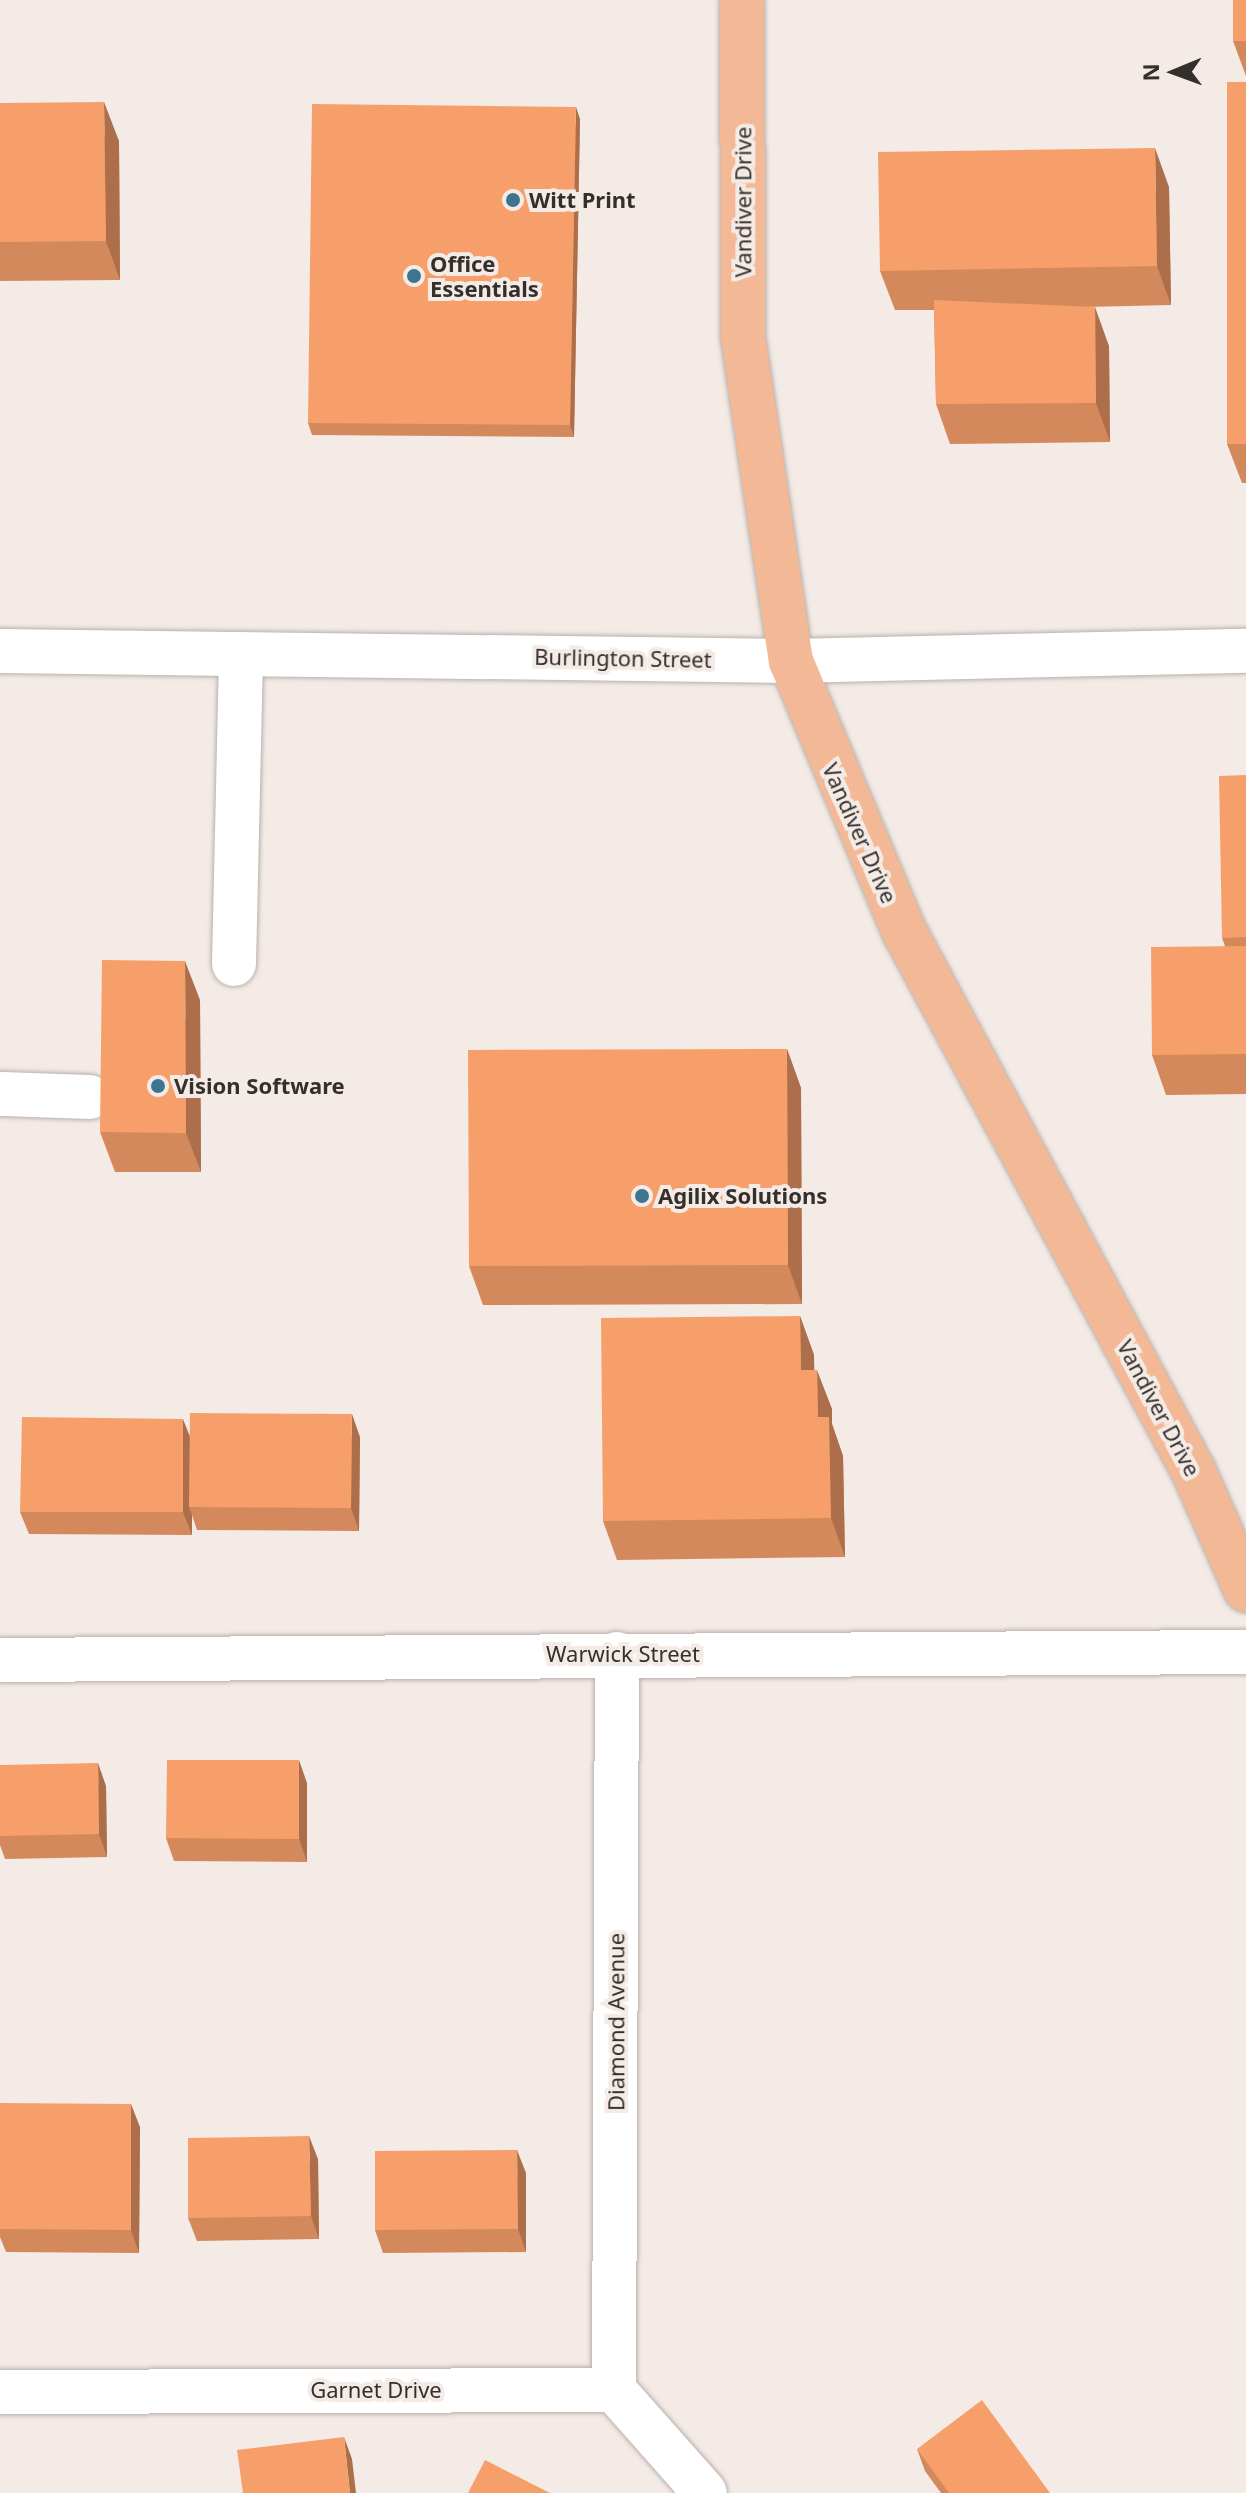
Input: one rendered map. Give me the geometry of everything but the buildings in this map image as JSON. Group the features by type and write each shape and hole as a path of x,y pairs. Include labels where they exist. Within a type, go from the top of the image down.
{"main road":[{"name":"Vandiver Drive","path":"742,0 743,337 791,661 904,931 1194,1472 1246,1590"}],"street":[{"name":"Burlington Street","path":"0,651 791,661 1246,651"},
{"path":"234,964 241,654"},
{"path":"0,1094 90,1097"},
{"name":"Warwick Street","path":"0,1660 1246,1652"},
{"name":"Diamond Avenue","path":"614,2390 617,1654"},
{"path":"614,2390 705,2493"},
{"name":"Garnet Drive","path":"0,2392 614,2390"}],"place":[{"name":"Witt Print","path":"513,200"},
{"name":"Office Essentials","path":"414,276"},
{"name":"Vision Software","path":"158,1086"},
{"name":"Agilix Solutions","path":"642,1196"}]}
